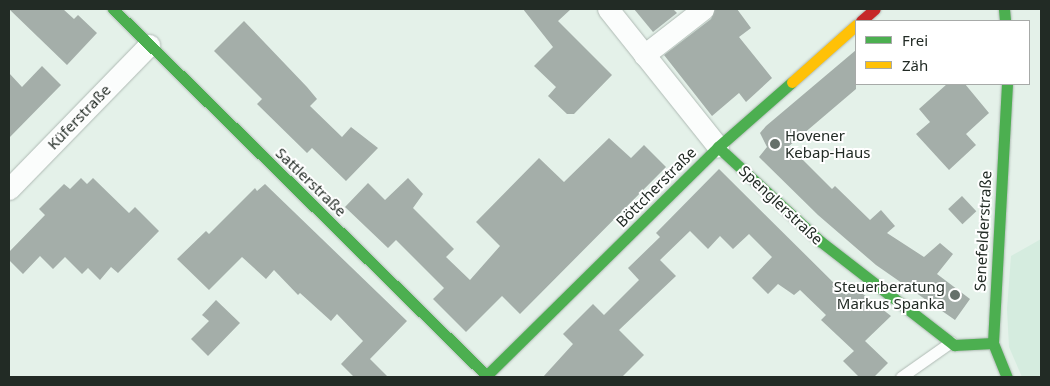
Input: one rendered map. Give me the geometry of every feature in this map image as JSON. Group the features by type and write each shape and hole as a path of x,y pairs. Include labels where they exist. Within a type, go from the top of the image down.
{"main road":[{"name":"Sattlerstraße","path":"113,9 486,377"},
{"path":"862,20 875,9"},
{"name":"Böttcherstraße","path":"486,377 718,147 855,26"},
{"name":"Senefelderstraße","path":"1007,85 993,344 1007,377"},
{"name":"Spenglerstraße","path":"718,147 820,241 951,342"},
{"path":"951,342 993,344"}],"street":[{"name":"Spenglerstraße","path":"608,9 718,147"},
{"path":"644,55 703,9"},
{"name":"Küferstraße","path":"9,188 149,45"}],"lane":[{"path":"901,377 951,342"}],"shaded area":[{"path":"1041,239 1041,377 1022,377 1009,347 1007,309 1011,256"}],"building":[{"path":"9,9 63,9 74,19 78,15 97,33 67,65"},
{"path":"523,9 571,9 558,21 612,75 574,114 567,114 548,96 556,87 534,66 553,47"},
{"path":"634,9 673,9 677,13 653,32"},
{"path":"715,9 737,9 751,28 739,37 772,78 746,102 739,93 712,116 664,55 711,19"},
{"path":"244,21 307,87 317,99 310,106 342,137 351,127 378,148 346,181 312,148 307,153 257,104 262,99 214,51"},
{"path":"855,51 856,89 789,146 832,189 835,186 870,220 881,210 895,226 887,233 924,257 940,243 953,254 937,274 970,299 955,320 876,265 818,215 759,157 767,147 760,133"},
{"path":"42,66 61,85 9,138 9,73 22,87"},
{"path":"946,85 966,85 989,113 966,134 976,145 949,170 916,134 930,122 919,109"},
{"path":"609,138 631,158 644,145 666,167 520,314 502,296 466,332 433,299 444,288 396,240 388,248 345,207 368,183 385,200 408,178 423,194 413,208 454,249 446,257 470,280 500,246 476,222 539,158 564,182"},
{"path":"719,169 846,295 854,287 891,316 865,341 888,363 874,377 859,377 843,361 854,351 821,320 826,315 800,290 794,295 778,284 768,294 752,278 772,257 749,234 733,249 720,236 708,249 690,231 660,260 676,276 619,330 644,355 622,377 543,377 573,344 563,334 593,304 604,315 639,280 628,268 660,237 656,233"},
{"path":"81,178 87,184 93,178 129,213 135,207 159,231 118,273 111,267 100,280 88,268 82,274 65,257 53,269 40,256 23,274 9,260 9,252 45,215 39,209 64,184 70,189"},
{"path":"265,184 407,321 370,359 388,377 354,377 341,364 363,341 337,314 331,321 300,293 298,295 274,270 266,279 242,257 209,290 177,259 206,231 209,234 255,188 257,191"},
{"path":"962,196 976,211 962,224 948,209"},
{"path":"216,300 240,323 208,356 191,339 209,321 202,315"}],"traffic: fast":[{"path":"113,9 488,377"},
{"path":"1004,9 1005,20"},
{"path":"485,377 718,147 792,82"},
{"path":"1007,85 993,343 1007,377"},
{"path":"718,147 820,241 954,345 993,343"}],"traffic: slow":[{"path":"792,82 855,26"}],"traffic: jam":[{"path":"862,20 875,9"}],"place":[{"name":"Hovener Kebap-Haus","path":"775,144"},
{"name":"Steuerberatung Markus Spanka","path":"955,295"}]}
